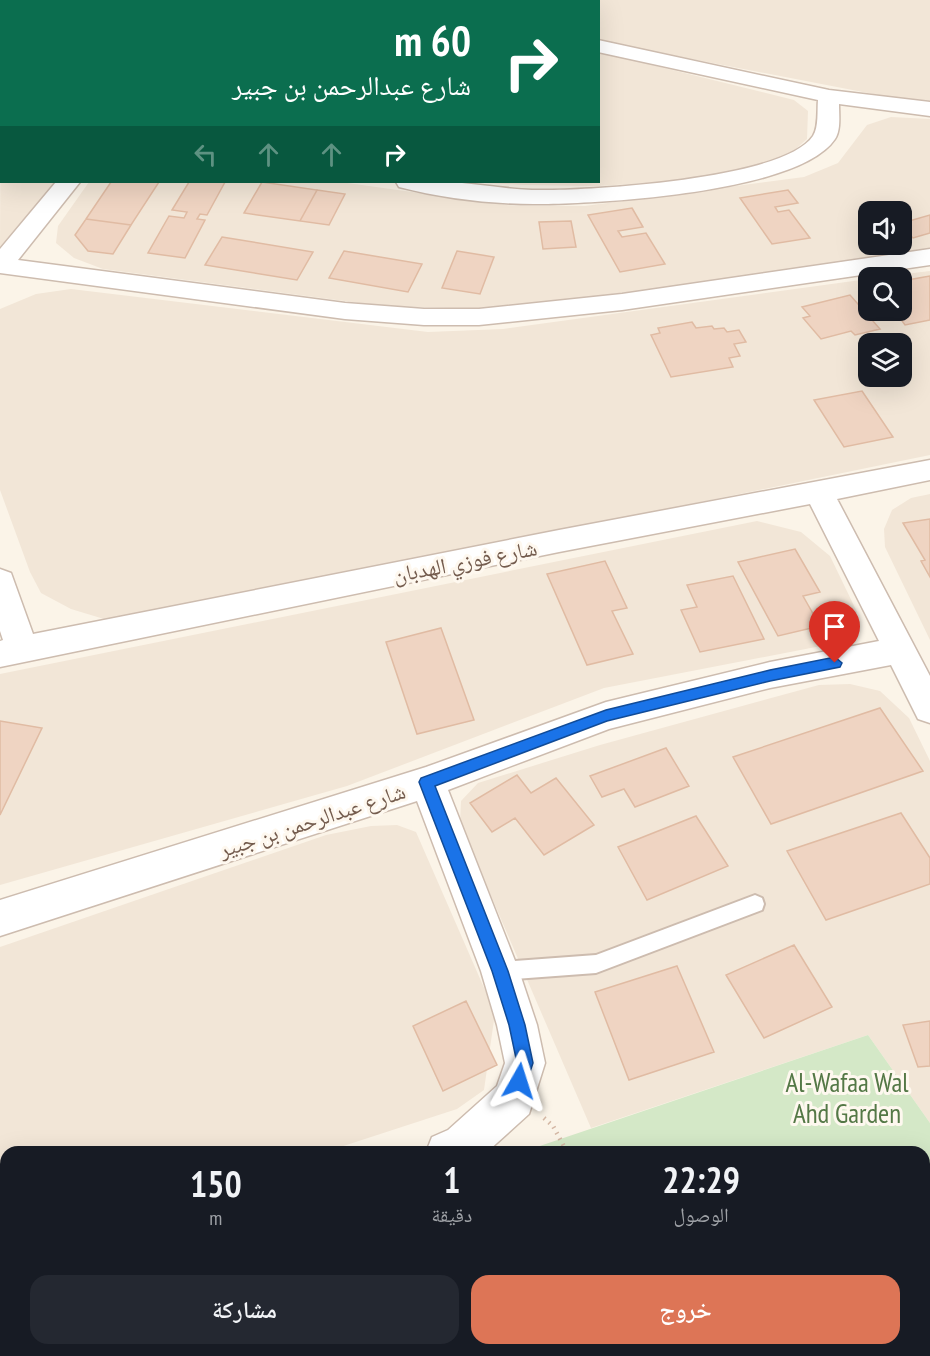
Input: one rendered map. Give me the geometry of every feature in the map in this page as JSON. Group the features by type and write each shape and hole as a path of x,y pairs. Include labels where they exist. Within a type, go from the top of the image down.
{"street":[{"path":"600,46 829,96 930,109"},
{"path":"413,183 478,194 535,197 596,195 751,175 780,167 811,152 825,137 829,96"},
{"path":"0,265 67,183"},
{"path":"0,265 345,311 424,317 479,317 622,302 930,257"},
{"name":"شارع فوزي الهدبان","path":"11,652 930,470"},
{"path":"819,493 930,709"},
{"path":"0,581 11,652"},
{"name":"شارع عبدالرحمن بن جبير","path":"0,918 147,873 426,782 606,716 770,675 901,650"},
{"path":"426,782 500,971 517,1025 525,1063 514,1099 461,1146"}],"lane":[{"path":"500,971 596,964 755,904"}],"shaded area":[{"path":"600,0 930,0 930,105 600,41"},
{"path":"600,52 794,100 808,111 807,139 790,154 756,167 677,181 599,186 486,183 600,183"},
{"path":"891,117 930,119 930,248 912,251 912,201 858,201 858,255 883,255 646,290 483,309 382,306 103,269 74,258 56,243 58,226 88,183 347,183 513,206 585,206 804,177 838,163 867,125"},
{"path":"0,183 55,183 0,247"},
{"path":"930,271 930,455 154,614 104,619 71,609 41,593 30,572 0,490 0,309 36,294 71,289 428,332 503,329 858,280 858,321 912,321 912,273"},
{"path":"930,494 930,640 885,547 884,529 892,510 911,498"},
{"path":"757,521 801,532 830,556 857,612 849,631 826,645 604,688 347,786 0,885 0,674"},
{"path":"850,684 880,691 909,718 930,761 930,1123 868,1035 591,1128 460,824 461,801 478,783 600,745 819,685"},
{"path":"397,825 416,832 495,1013 484,1090 457,1109 343,1146 0,1146 0,947 326,835 371,826"}],"green space":[{"name":"Al-Wafaa Wal Ahd Garden","path":"868,1035 930,1123 930,1146 540,1146"}],"building":[{"path":"110,183 158,183 131,225 86,219"},
{"path":"188,183 224,183 207,215 200,214 197,219 205,220 185,258 148,253 169,216 184,218 187,212 172,210"},
{"path":"261,183 317,190 300,221 244,213"},
{"path":"317,190 345,194 329,225 300,221"},
{"path":"788,190 798,203 775,207 778,212 789,210 810,238 772,244 740,198"},
{"path":"632,208 643,227 618,231 622,237 646,233 665,264 620,272 588,215"},
{"path":"930,215 930,233 913,238 912,220"},
{"path":"86,219 131,225 113,254 88,251 75,235"},
{"path":"571,221 576,247 543,249 539,222"},
{"path":"222,237 313,252 297,280 205,265"},
{"path":"344,251 422,264 408,292 329,278"},
{"path":"457,251 494,257 480,294 442,288"},
{"path":"930,276 930,320 905,325 902,321 912,321 912,279"},
{"path":"850,295 858,304 858,321 873,321 880,329 855,335 851,331 821,339 803,318 810,316 802,307"},
{"path":"692,322 696,328 712,326 714,329 724,328 727,332 739,330 746,342 734,344 740,356 729,358 733,367 671,377 651,335 660,333 658,328"},
{"path":"862,391 893,437 844,447 814,400"},
{"path":"930,519 930,577 921,561 925,560 903,523"},
{"path":"795,549 820,592 803,596 820,626 778,636 738,562"},
{"path":"605,561 627,608 612,611 633,654 587,665 547,574"},
{"path":"733,576 764,639 700,652 681,610 697,607 687,585"},
{"path":"441,628 474,720 417,734 386,642"},
{"path":"880,708 923,771 771,824 733,757"},
{"path":"0,721 42,728 0,815"},
{"path":"666,748 689,786 635,807 624,789 602,797 590,776"},
{"path":"517,775 531,793 556,778 594,825 544,855 515,818 492,832 470,803"},
{"path":"901,813 930,858 930,884 826,920 787,851"},
{"path":"696,816 728,866 647,900 618,847"},
{"path":"794,945 832,1007 764,1038 726,975"},
{"path":"677,966 714,1052 629,1080 595,992"},
{"path":"466,1001 497,1065 443,1091 413,1026"},
{"path":"930,1021 930,1066 918,1067 903,1025"}],"route":[{"path":"519,1081 525,1063 517,1025 500,971 426,782 606,716 770,675 835,663"}]}
